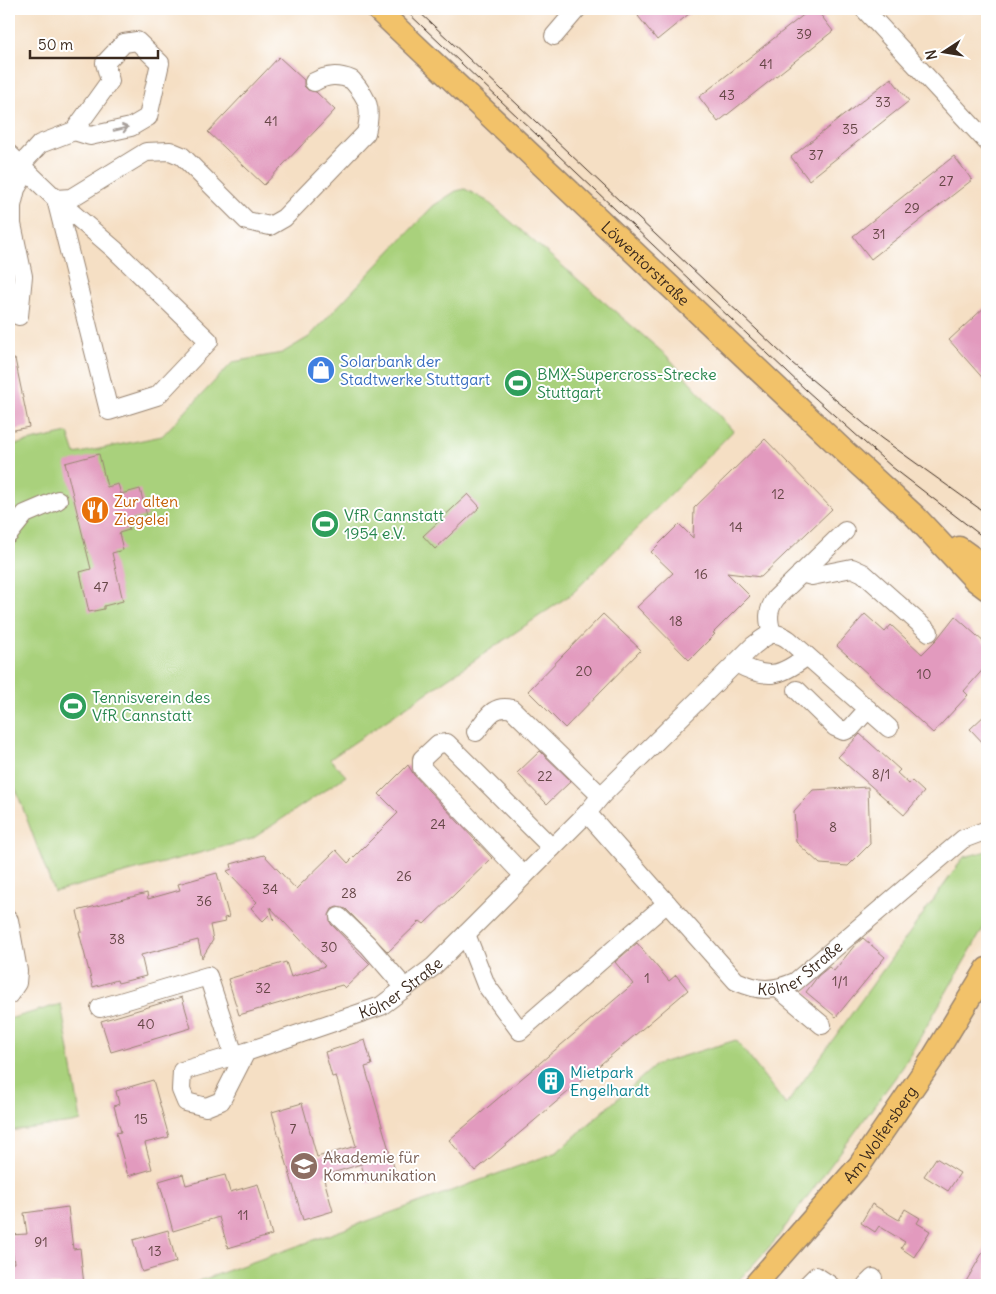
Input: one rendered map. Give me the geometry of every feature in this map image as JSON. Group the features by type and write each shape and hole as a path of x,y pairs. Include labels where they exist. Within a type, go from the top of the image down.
{"main road":[{"name":"Löwentorstraße","path":"377,9 915,516 975,580 987,589"},
{"name":"Löwentorstraße","path":"915,516 987,568"},
{"name":"Am Wolfersberg","path":"755,1285 859,1166 931,1061 987,969"}],"street":[{"path":"554,36 577,9"},
{"path":"864,9 987,142"},
{"path":"19,316 23,276 12,224 12,206 19,164 40,144 74,131 110,81 105,64 124,43 137,41 160,63 148,117 131,127 90,136 74,131"},
{"path":"56,199 71,198 146,152 170,151 182,156 248,221 270,226 284,218 366,134 370,117 366,100 352,80 334,76 314,82"},
{"path":"19,164 56,199 114,248 209,341 157,396 110,411 56,199"},
{"path":"9,534 25,514 58,500"},
{"path":"845,531 770,606 768,616 772,634 783,635 889,728"},
{"path":"801,573 812,576 852,568 863,573 929,632"},
{"name":"Kölner Straße","path":"100,1008 208,976 240,1054 381,1006 433,967 587,813 601,796 753,646 772,634"},
{"path":"736,663 749,670 763,674 782,673 807,656"},
{"path":"797,690 835,727 844,731 851,728 868,709"},
{"path":"476,732 498,708 512,709 601,796"},
{"path":"524,876 422,768 422,759 438,744 447,743 552,848"},
{"name":"Kölner Straße","path":"587,813 736,981 754,989 779,989 794,982 962,839 987,830"},
{"path":"466,934 486,985 520,1031 667,903"},
{"path":"339,917 405,988"},
{"path":"9,920 18,971 17,984 9,995"},
{"path":"779,989 822,1025"},
{"path":"807,1285 816,1276 830,1285"}],"green space":[{"name":"VfR Cannstatt 1954 e.V.","path":"465,189 487,201 668,357 733,431 573,593 330,759 346,776 252,839 54,892 9,771 9,446 68,433 75,454 162,436 233,362 282,353 309,337 433,206 456,191"},
{"path":"987,851 987,922 903,1067 774,1242 734,1285 188,1285 557,1152 657,1064 736,1040 786,1105 964,857"},
{"path":"61,1004 81,1121 9,1131 9,1019"}],"building":[{"path":"647,9 695,9 657,40 638,16"},
{"path":"811,9 816,9 833,31 718,122 699,97"},
{"path":"279,57 304,80 304,86 308,90 316,92 335,110 264,185 208,132"},
{"path":"891,78 909,101 809,180 791,157"},
{"path":"954,156 972,180 871,259 853,236"},
{"path":"987,305 987,383 949,340"},
{"path":"15,359 29,427 9,431 9,360"},
{"path":"765,439 832,509 761,577 727,573 750,596 689,660 637,607 673,573 651,552 679,524 693,538 694,508"},
{"path":"99,454 107,487 118,484 121,494 140,489 147,516 127,521 129,530 119,533 123,550 112,553 123,601 104,606 104,609 89,612 80,572 91,569 65,463"},
{"path":"468,494 480,507 435,549 423,536"},
{"path":"603,614 641,650 565,728 528,691"},
{"path":"865,614 885,632 891,625 922,654 955,616 987,645 987,665 964,691 968,695 933,733 837,646"},
{"path":"987,713 987,747 970,729"},
{"path":"860,734 900,770 897,773 909,784 912,781 924,792 904,815 838,757"},
{"path":"540,751 571,781 547,804 517,773"},
{"path":"408,765 414,775 492,858 424,924 420,921 388,952 346,909 337,907 332,909 329,915 331,924 370,964 345,988 342,985 239,1015 228,979 286,962 291,977 325,966 270,907 274,920 269,915 263,921 251,908 257,902 227,871 232,869 231,864 264,855 296,889 336,850 348,863 398,813 379,794"},
{"path":"868,787 870,844 848,866 820,864 796,842 794,811 813,790"},
{"path":"217,873 229,917 224,918 225,922 210,925 213,940 202,958 198,940 141,955 146,976 118,983 117,980 93,987 79,932 82,932 77,911 147,893 148,899 180,890 178,884"},
{"path":"863,938 885,957 836,1017 806,992 818,976 829,967 834,971"},
{"name":"Mietpark Engelhardt","path":"637,943 669,981 676,975 688,990 475,1171 449,1140 633,984 615,962"},
{"path":"182,997 191,1028 111,1052 101,1021"},
{"path":"365,1040 372,1065 365,1067 396,1174 367,1183 361,1164 323,1176 333,1211 303,1220 272,1112 302,1103 317,1157 356,1146 336,1076 332,1077 325,1052"},
{"path":"153,1080 169,1137 145,1143 152,1169 128,1176 116,1133 121,1132 114,1106 119,1104 116,1091"},
{"path":"936,1158 960,1173 948,1191 924,1176"},
{"path":"183,1174 186,1185 225,1175 230,1192 258,1184 272,1235 228,1248 219,1217 173,1231 159,1181"},
{"path":"872,1204 899,1220 905,1209 920,1218 917,1223 930,1231 914,1257 901,1248 905,1242 879,1226 875,1232 861,1223"},
{"path":"68,1207 73,1249 80,1248 84,1285 9,1285 9,1264 14,1263 10,1235 27,1234 24,1213"},
{"path":"168,1230 176,1262 142,1272 133,1240"},
{"path":"987,1245 987,1285 964,1285"}],"tram line":[{"path":"404,9 806,390 892,467 987,540"},
{"path":"416,9 792,363 881,438 987,514"}],"place":[{"name":"Solarbank der Stadtwerke Stuttgart","path":"321,370"},
{"name":"BMX-Supercross-Strecke Stuttgart","path":"518,383"},
{"name":"Zur alten Ziegelei","path":"95,510"},
{"name":"VfR Cannstatt 1954 e.V.","path":"325,524"},
{"name":"Tennisverein des VfR Cannstatt","path":"73,706"},
{"name":"Mietpark Engelhardt","path":"551,1081"},
{"name":"Akademie für Kommunikation","path":"304,1166"}]}
